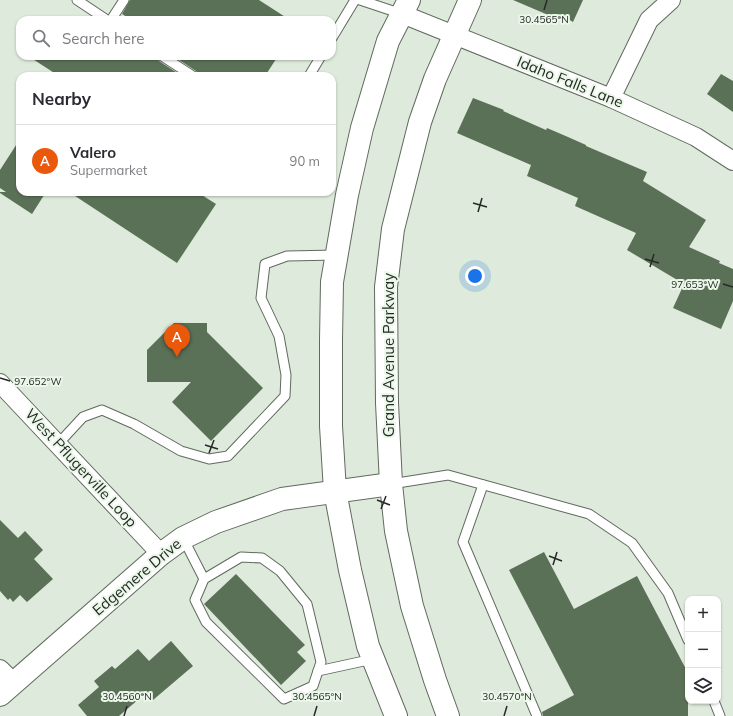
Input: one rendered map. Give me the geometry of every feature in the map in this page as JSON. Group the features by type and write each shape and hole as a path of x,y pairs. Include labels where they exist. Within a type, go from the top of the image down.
{"main road":[{"name":"Grand Avenue Parkway","path":"448,716 434,680 412,606 396,530 391,484 387,403 386,287 394,229 420,122 435,79 470,0"},
{"path":"396,716 368,646 352,578 335,491 331,426 331,340 332,282 347,195 362,128 388,41 405,7"},
{"name":"Edgemere Drive","path":"4,682 161,554 183,538 216,522 282,499 391,484"}],"street":[{"path":"611,98 650,20 671,0"},
{"name":"Idaho Falls Lane","path":"405,7 455,35 611,98 696,137 733,161"},
{"name":"West Pflugerville Loop","path":"0,383 161,554"}],"lane":[{"path":"77,0 101,16"},
{"path":"114,16 124,0"},
{"path":"336,31 355,0"},
{"path":"360,0 405,7"},
{"path":"168,60 186,72"},
{"path":"311,72 318,60"},
{"path":"58,444 83,417 102,410 134,424 181,451 209,459 228,456 284,396 286,375 279,336 261,298 265,264 287,256 337,255"},
{"path":"391,484 448,475 589,514 632,543 668,593 685,633"},
{"path":"483,485 464,542 537,716"},
{"path":"183,538 204,579"},
{"path":"241,557 262,558 280,571 307,604 321,662 313,686 284,699 206,622 195,600 204,579 241,557"},
{"path":"318,671 374,659"},
{"path":"715,704 720,716"}],"building":[{"path":"130,0 259,0 284,16 125,16 122,14"},
{"path":"513,0 583,0 573,22 568,19 567,23"},
{"path":"34,60 158,60 176,72 53,72"},
{"path":"179,60 275,60 268,72 196,71"},
{"path":"721,74 733,81 733,112 707,94"},
{"path":"473,98 504,110 503,111 546,130 547,128 647,172 643,181 706,220 689,247 720,261 719,263 733,269 733,301 721,329 673,308 684,284 627,250 636,233 575,206 578,198 527,176 531,165 457,133"},
{"path":"16,145 16,196 43,196 32,214 0,193 6,192 0,188 0,170"},
{"path":"75,196 203,196 216,204 177,263"},
{"path":"174,323 207,323 207,332 263,388 211,441 172,402 191,382 147,382 147,350"},
{"path":"0,520 18,538 25,531 43,550 34,559 53,579 27,602 20,595 13,602 10,598 8,600 0,591"},
{"path":"544,552 574,609 637,576 685,667 685,704 688,704 688,716 543,716 542,712 574,695 509,570"},
{"path":"236,574 305,645 297,652 306,661 281,685 204,604"},
{"path":"171,641 193,666 153,700 146,693 119,716 87,716 78,705 99,687 94,681 112,666 115,669 138,649 149,661"}],"place":[{"name":"Valero","path":"177,357"}]}
